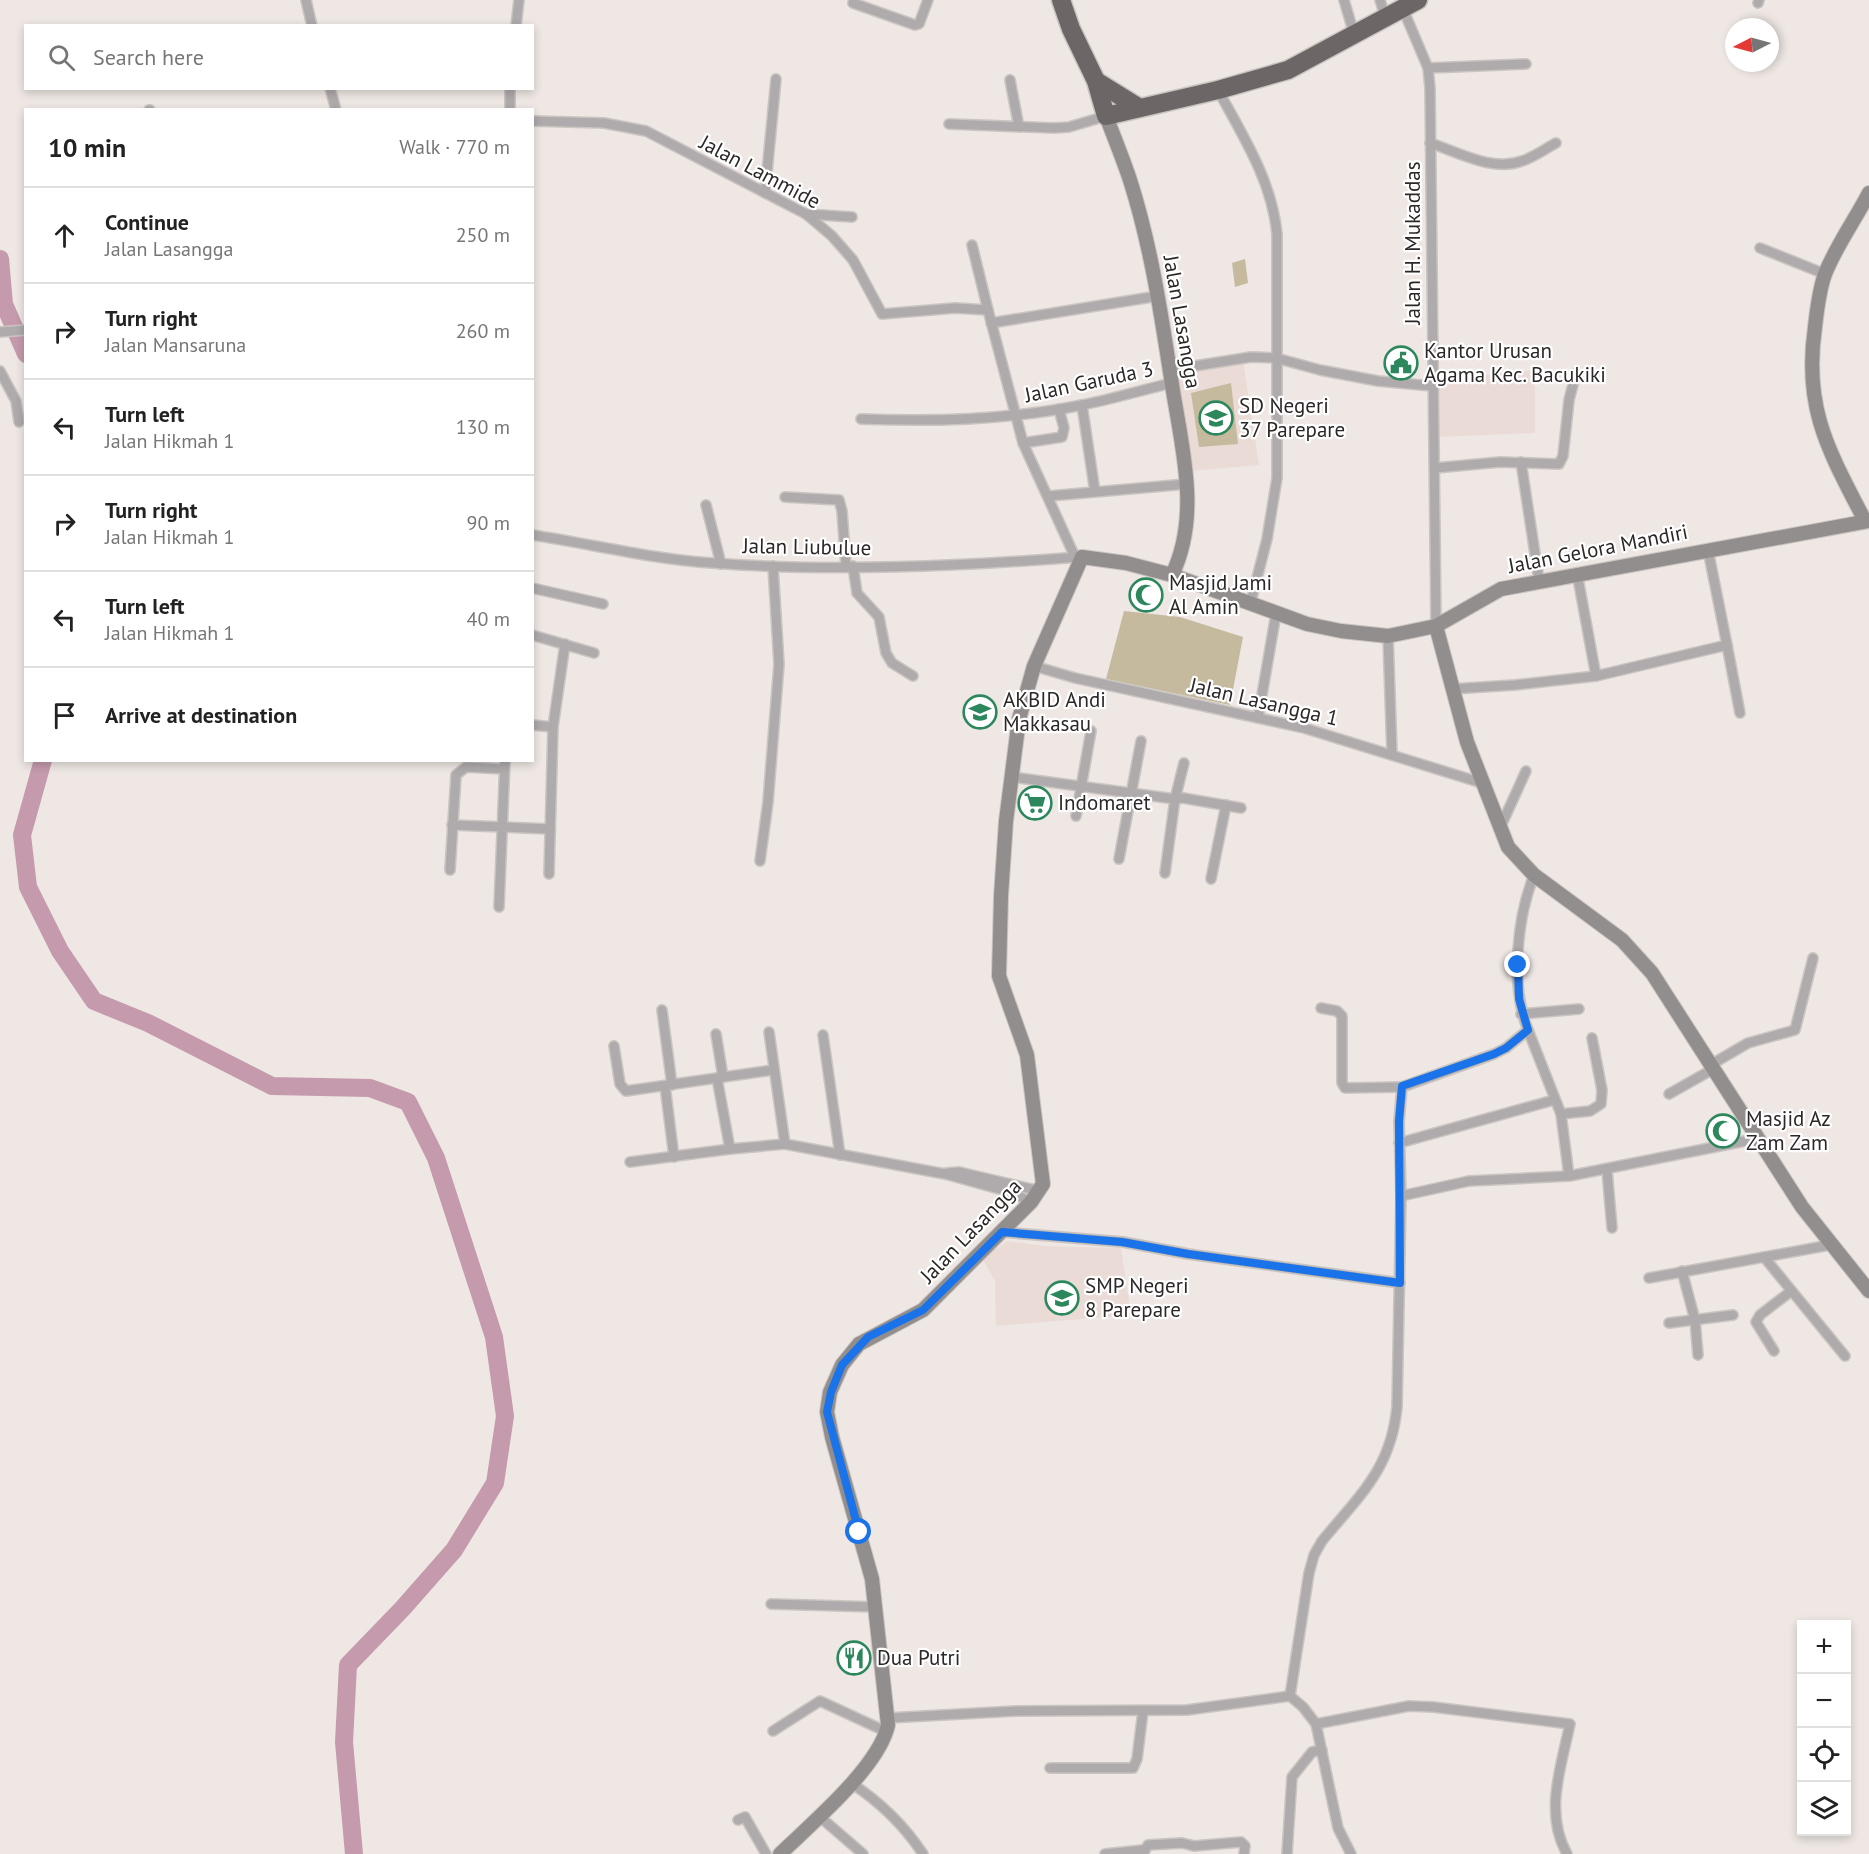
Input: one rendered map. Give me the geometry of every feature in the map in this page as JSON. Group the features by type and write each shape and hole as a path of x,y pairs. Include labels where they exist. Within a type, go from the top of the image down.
{"highway":[{"path":"1061,0 1071,29 1096,81 1106,116 1218,90 1288,70 1354,34 1382,8 1410,4"},
{"path":"1096,81 1138,107"}],"street":[{"path":"306,0 312,24"},
{"path":"516,24 519,0"},
{"path":"853,3 915,25 919,24 928,0"},
{"path":"1344,0 1354,34"},
{"name":"Jalan H. Mukaddas","path":"1410,4 1428,68 1436,626"},
{"path":"1428,68 1526,64"},
{"path":"765,193 776,79"},
{"path":"1010,80 1019,127"},
{"path":"331,90 335,108"},
{"path":"510,90 510,108"},
{"path":"1218,90 1262,173 1275,212 1278,261 1277,478 1268,538 1250,605"},
{"path":"949,124 1069,127 1106,116"},
{"name":"Jalan Lasangga","path":"1106,116 1130,179 1158,296 1187,484 1187,530 1180,559 1172,575"},
{"name":"Jalan Lammide","path":"534,121 604,123 646,131 806,214 832,236 853,260 882,314 955,308 988,310"},
{"path":"1430,143 1467,157 1499,164 1522,162 1556,143"},
{"path":"1867,521 1820,429 1810,368 1825,274 1869,193"},
{"path":"806,214 852,217"},
{"path":"972,245 1023,443 1079,557"},
{"path":"1760,248 1825,274"},
{"path":"992,323 1158,296"},
{"path":"0,332 24,330"},
{"name":"Jalan Garuda 3","path":"861,419 939,420 1014,415 1059,409 1082,405 1231,359 1276,358 1320,370 1378,381 1432,386"},
{"path":"0,371 16,401 19,422"},
{"path":"1435,468 1521,462 1556,466 1561,461 1576,374"},
{"path":"1082,405 1095,492"},
{"path":"1023,443 1062,437 1064,428 1059,409"},
{"path":"1521,462 1539,580"},
{"path":"1048,496 1187,484"},
{"path":"785,497 839,500 843,510 850,566 857,593 879,617 884,646 889,658 913,675"},
{"path":"706,505 721,564"},
{"name":"Jalan Gelora Mandiri","path":"1079,557 1126,563 1172,575 1276,614 1341,631 1388,636 1436,626 1482,597 1501,589 1576,573 1867,521"},
{"name":"Jalan Liubulue","path":"534,535 631,553 721,564 924,566 1079,557"},
{"path":"1708,550 1740,713"},
{"name":"Jalan Lasangga","path":"888,1725 876,1607 867,1557 828,1419 831,1392 842,1365 859,1344 923,1310 1035,1196 1043,1177 1028,1064 1003,994 999,969 1001,896 1019,719 1034,666 1079,557"},
{"path":"760,861 768,802 779,664 773,566"},
{"path":"1576,573 1596,676"},
{"path":"534,588 603,604"},
{"path":"1258,718 1276,614"},
{"path":"1436,626 1451,689 1482,783 1508,846 1534,875 1622,940 1653,973 1802,1207 1830,1245 1869,1291"},
{"path":"534,636 594,653"},
{"path":"1388,636 1392,754"},
{"path":"549,874 553,727 565,644"},
{"path":"1451,689 1515,686 1596,676 1727,645"},
{"name":"Jalan Lasangga 1","path":"1034,666 1075,678 1340,737 1482,783"},
{"path":"534,725 553,727"},
{"path":"1076,816 1091,731"},
{"path":"1119,860 1141,741"},
{"path":"1165,873 1175,799 1184,763"},
{"path":"450,870 457,774 466,766 505,765 499,907"},
{"path":"1500,828 1526,771"},
{"path":"1012,777 1175,799 1184,798 1241,808"},
{"path":"1211,879 1226,805"},
{"path":"452,825 550,829"},
{"path":"1534,875 1522,912 1518,981 1521,1014 1561,1114 1569,1176"},
{"path":"1669,1094 1748,1043 1795,1030 1813,958"},
{"path":"1321,1008 1337,1011 1342,1016 1342,1083 1350,1090 1402,1086 1494,1054 1506,1048 1528,1030"},
{"path":"1521,1014 1579,1009"},
{"path":"662,1010 674,1157"},
{"path":"769,1032 784,1144"},
{"path":"716,1034 730,1149"},
{"path":"823,1035 840,1155"},
{"path":"1561,1114 1590,1111 1601,1104 1602,1090 1592,1038"},
{"path":"614,1046 622,1089 631,1092 773,1070"},
{"path":"1290,1696 1314,1555 1370,1483 1390,1447 1397,1407 1401,1196 1399,1143 1402,1086"},
{"path":"1399,1143 1554,1100"},
{"path":"1401,1196 1470,1181 1569,1176 1607,1170 1678,1153 1760,1138"},
{"path":"630,1162 784,1144 945,1174 1010,1192 1035,1196"},
{"path":"1607,1170 1612,1228"},
{"path":"945,1174 959,1172 1035,1196"},
{"path":"1002,1232 1122,1242 1188,1254 1400,1283"},
{"path":"1648,1278 1830,1245"},
{"path":"1764,1257 1790,1292 1845,1356"},
{"path":"1682,1271 1695,1320 1698,1355"},
{"path":"1774,1351 1756,1322 1760,1316 1790,1292"},
{"path":"1669,1323 1733,1315"},
{"path":"771,1604 876,1607"},
{"path":"773,1731 820,1701 888,1725 1016,1712 1187,1710 1290,1696 1303,1707 1316,1724 1338,1828 1351,1854"},
{"path":"1316,1724 1408,1706 1570,1724 1555,1805 1555,1823 1567,1854"},
{"path":"1050,1768 1132,1768 1137,1759 1143,1711"},
{"path":"780,1854 870,1761 888,1725"},
{"path":"1287,1854 1292,1777 1312,1752 1322,1750"},
{"path":"851,1783 889,1813 923,1854"},
{"path":"819,1816 863,1854"},
{"path":"738,1820 745,1817 766,1854"},
{"path":"1105,1854 1143,1852 1148,1845 1182,1843 1194,1846 1241,1842 1245,1846 1244,1854"}],"shaded area":[{"path":"1245,259 1248,283 1235,287 1232,263"},
{"name":"SD Negeri 37 Parepare","path":"1243,361 1259,465 1190,471 1174,372"},
{"path":"1535,370 1535,433 1437,437 1438,379"},
{"path":"1231,383 1238,444 1199,447 1191,393"},
{"path":"1124,611 1180,617 1243,637 1230,705 1106,679"},
{"name":"SMP Negeri 8 Parepare","path":"1008,1241 1043,1246 1121,1248 1131,1315 996,1326 995,1281 982,1258"}],"waterway":[{"path":"0,259 4,304 24,349"},
{"path":"42,762 22,835 28,887 60,951 94,1001 148,1023 272,1086 370,1088 408,1102 436,1158 494,1337 505,1416 495,1483 454,1550 403,1608 348,1665 344,1742 354,1854"}],"place":[{"name":"Kantor Urusan Agama Kec. Bacukiki","path":"1401,363"},
{"name":"SD Negeri 37 Parepare","path":"1216,418"},
{"name":"Masjid Jami Al Amin","path":"1146,595"},
{"name":"AKBID Andi Makkasau","path":"980,712"},
{"name":"Indomaret","path":"1035,803"},
{"name":"Masjid Az Zam Zam","path":"1723,1131"},
{"name":"SMP Negeri 8 Parepare","path":"1062,1298"},
{"name":"Dua Putri","path":"854,1658"}],"route":[{"path":"859,1532 827,1412 831,1392 842,1365 859,1344 868,1337 923,1310 1002,1232 1122,1242 1188,1254 1400,1283 1399,1121 1402,1086 1494,1054 1506,1048 1528,1030 1521,1014 1518,965"}]}
